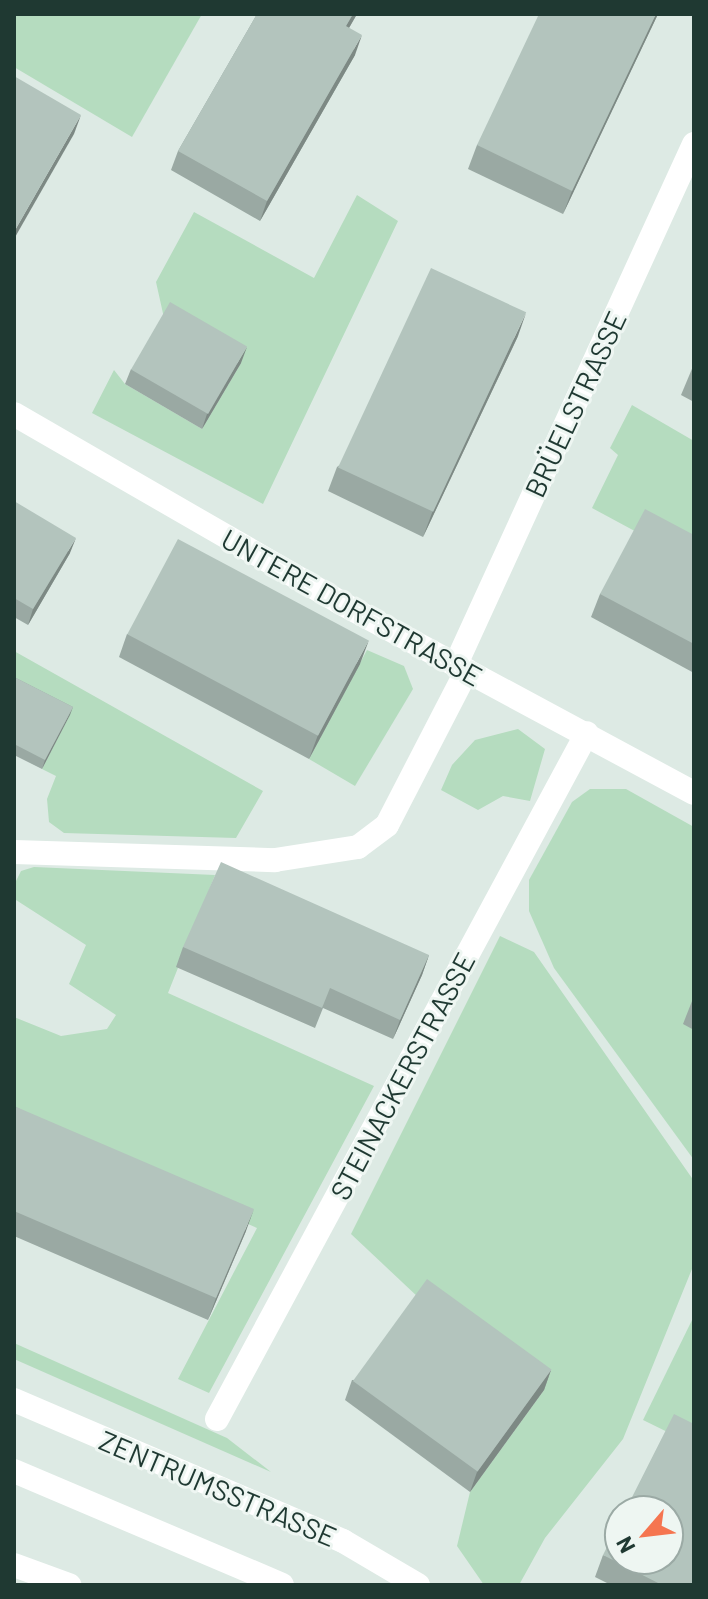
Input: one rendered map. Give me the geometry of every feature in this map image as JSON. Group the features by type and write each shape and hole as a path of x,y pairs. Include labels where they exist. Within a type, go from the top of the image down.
{"street":[{"name":"BRÜELSTRASSE","path":"462,667 694,144"},
{"name":"UNTERE DORFSTRASSE","path":"14,414 462,667 694,793"},
{"path":"14,852 275,860 358,847 387,825 462,667"},
{"name":"STEINACKERSTRASSE","path":"217,1419 587,733"},
{"name":"ZENTRUMSSTRASSE","path":"14,1400 343,1541 418,1585"},
{"path":"14,1471 282,1585"},
{"path":"15,1569 69,1585"}],"green space":[{"path":"14,14 202,14 132,137 14,67"},
{"path":"357,195 398,221 263,504 92,413 114,370 125,384 202,429 241,363 164,318 156,282 194,212 314,278"},
{"path":"632,405 694,441 694,563 592,508 618,455 610,448"},
{"path":"367,650 404,666 413,689 355,786 309,759"},
{"path":"14,651 263,791 236,838 64,833 49,822 47,799 56,776 42,769 69,716 14,687"},
{"path":"518,729 545,749 530,801 503,796 478,810 441,790 452,765 475,740"},
{"path":"590,789 626,789 694,827 694,1160 554,968 529,911 529,880 572,802"},
{"path":"34,867 215,875 168,993 374,1086 209,1393 178,1379 257,1228 14,1121 14,1017 61,1036 107,1029 116,1015 69,984 86,945 16,900 15,883 21,871"},
{"path":"500,936 534,952 694,1181 694,1264 623,1439 545,1538 519,1585 484,1585 457,1546 470,1492 544,1390 419,1298 351,1234"},
{"path":"694,1316 694,1445 643,1420"},
{"path":"14,1343 227,1438 271,1472 14,1359"}],"building":[{"path":"257,14 353,14 346,26 362,35 267,201 178,151"},
{"path":"539,14 656,14 572,191 477,145"},
{"path":"14,76 81,115 14,232"},
{"path":"431,268 526,312 433,512 338,467"},
{"path":"170,302 247,346 208,414 131,370"},
{"path":"14,501 76,538 33,609 14,598"},
{"path":"645,509 694,535 694,644 600,594"},
{"path":"178,539 369,640 318,736 127,634"},
{"path":"14,677 73,707 45,760 14,744"},
{"path":"221,862 429,955 400,1020 330,988 322,1008 183,947"},
{"path":"14,1106 254,1209 216,1298 14,1211"},
{"path":"427,1279 552,1370 478,1471 353,1381"},
{"path":"674,1414 694,1424 694,1585 662,1585 642,1575 684,1575 684,1495 633,1495"}]}
